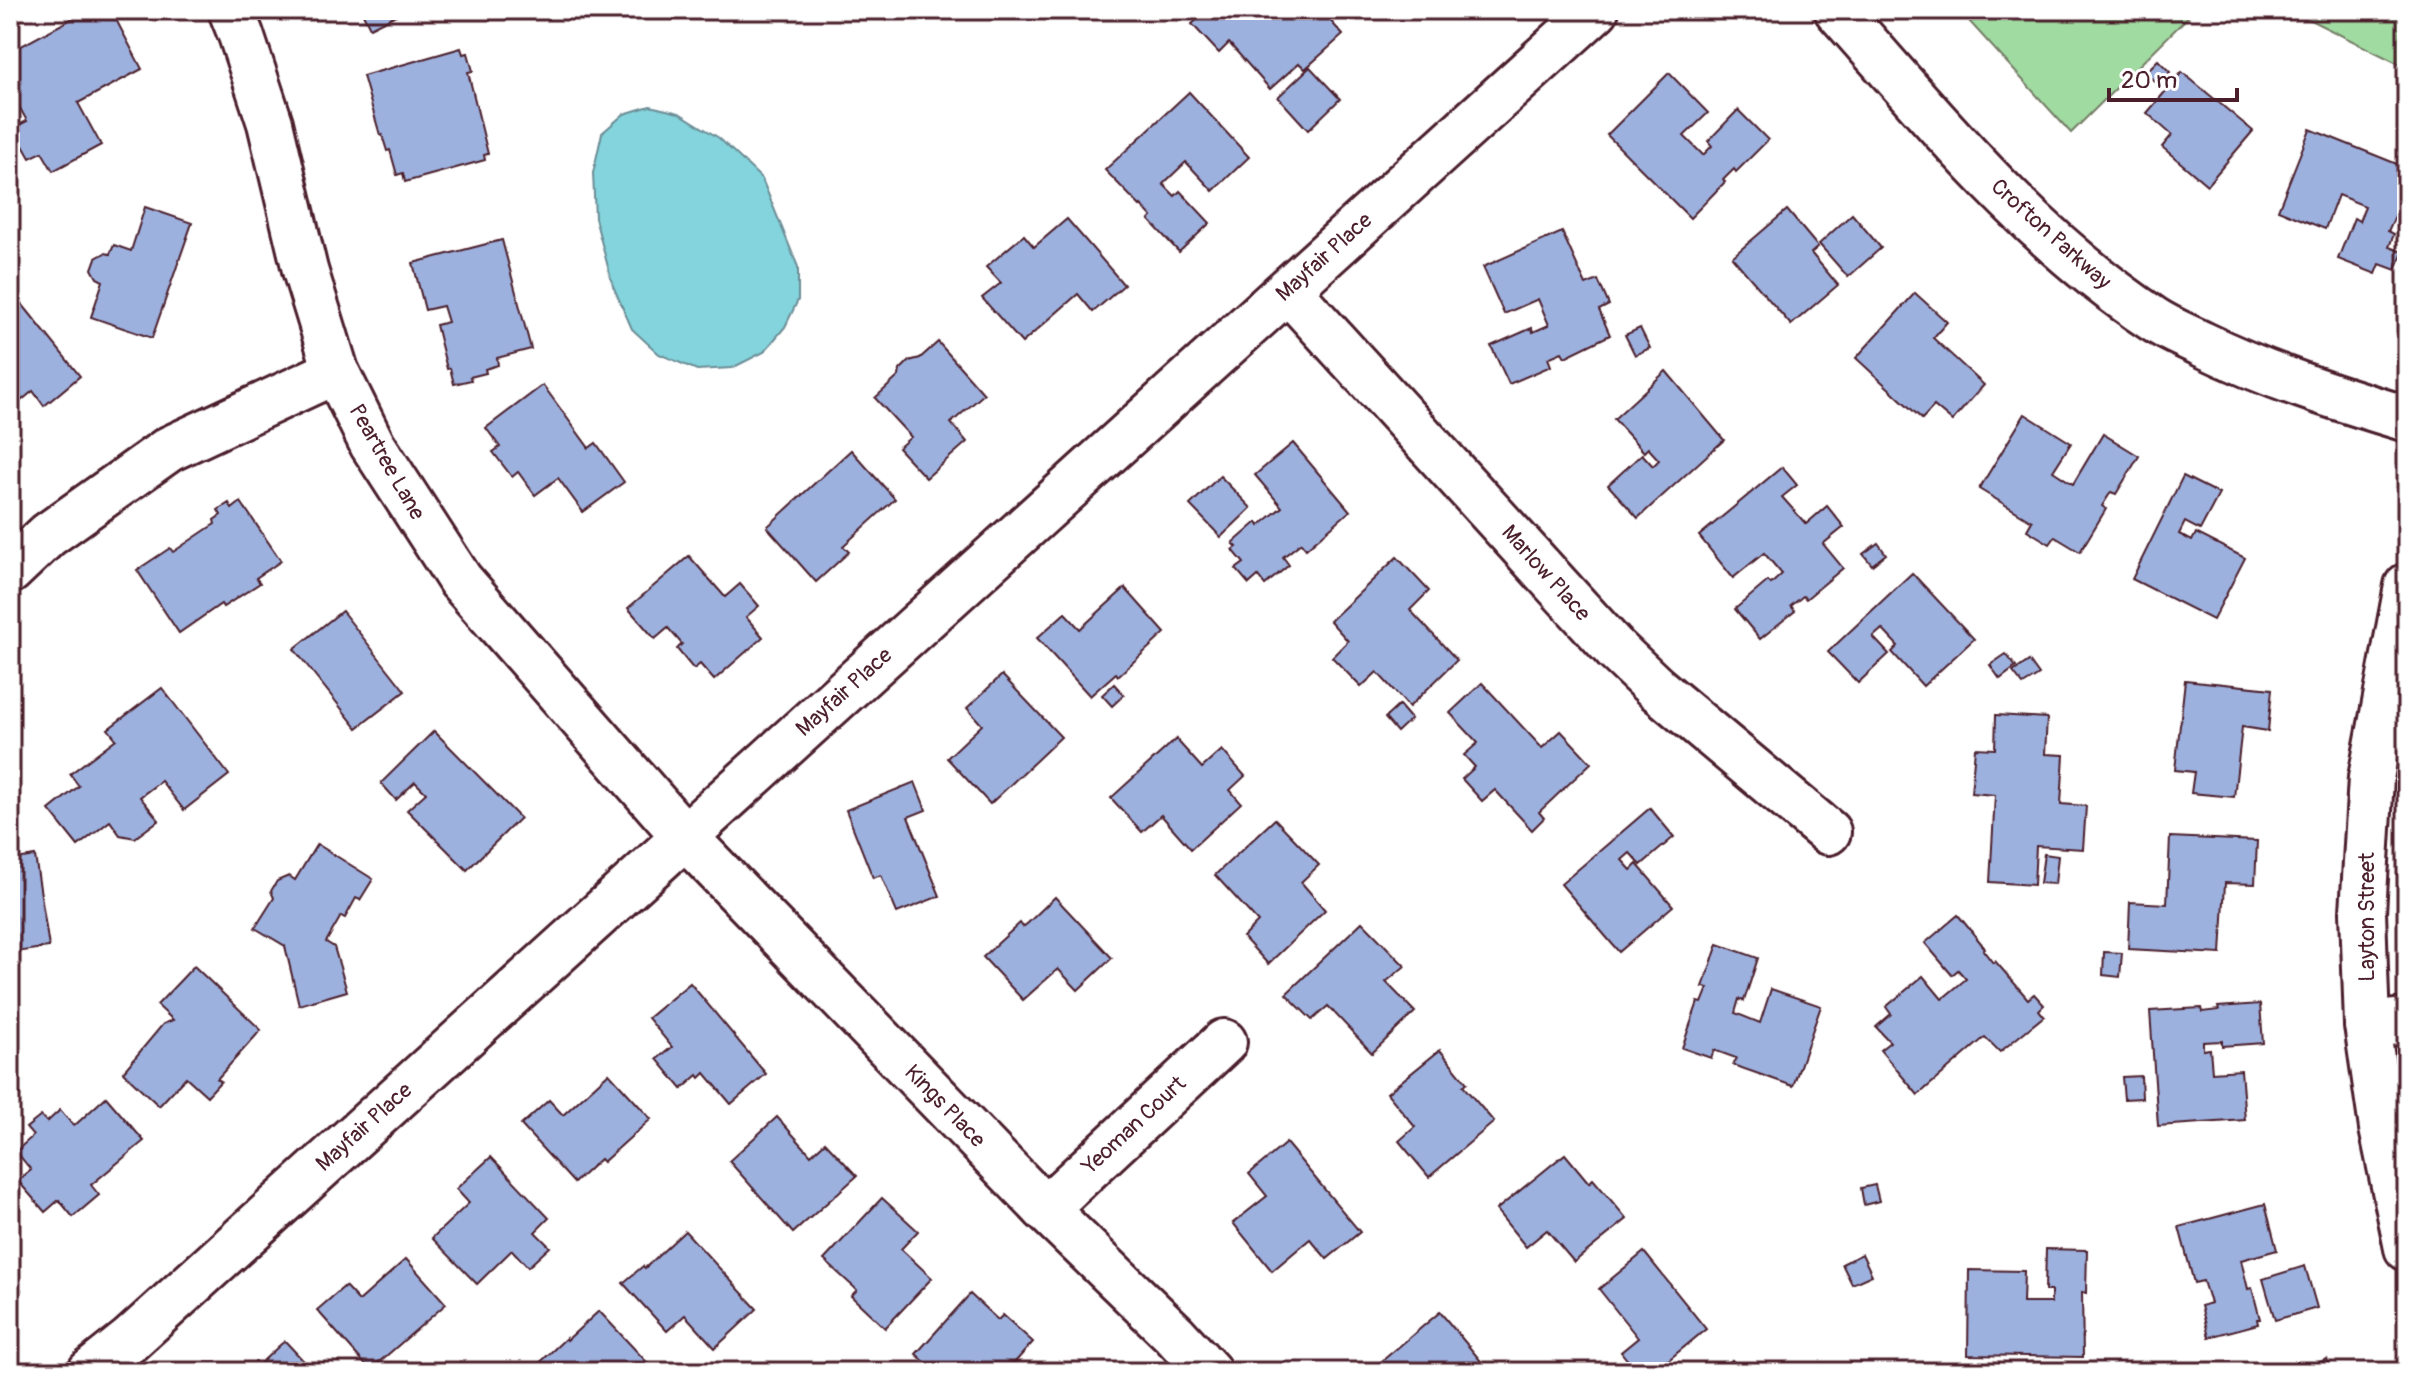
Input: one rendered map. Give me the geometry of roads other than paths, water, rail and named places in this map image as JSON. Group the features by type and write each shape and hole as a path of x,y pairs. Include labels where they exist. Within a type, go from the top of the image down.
{"street":[{"name":"Peartree Lane","path":"231,10 270,123 305,270 336,371 372,444 460,580 684,836"},
{"name":"Mayfair Place","path":"90,1372 130,1340 1596,10"},
{"name":"Crofton Parkway","path":"1837,10 1991,182 2080,266 2156,321 2231,358 2309,389 2407,419"},
{"name":"Marlow Place","path":"1288,290 1615,649 1656,688 1828,832"},
{"path":"10,571 48,535 169,449 336,371"},
{"name":"Layton Street","path":"2407,586 2371,778 2363,912 2387,1023 2382,1128 2407,1248"},
{"name":"Kings Place","path":"684,836 1045,1209 1209,1372"},
{"name":"Yeoman Court","path":"1045,1209 1224,1042"}],"water":[{"path":"650,106 679,113 719,138 762,179 798,267 798,300 785,327 764,352 732,368 697,370 659,354 632,329 613,286 595,218 593,173 602,133 624,114"}]}
